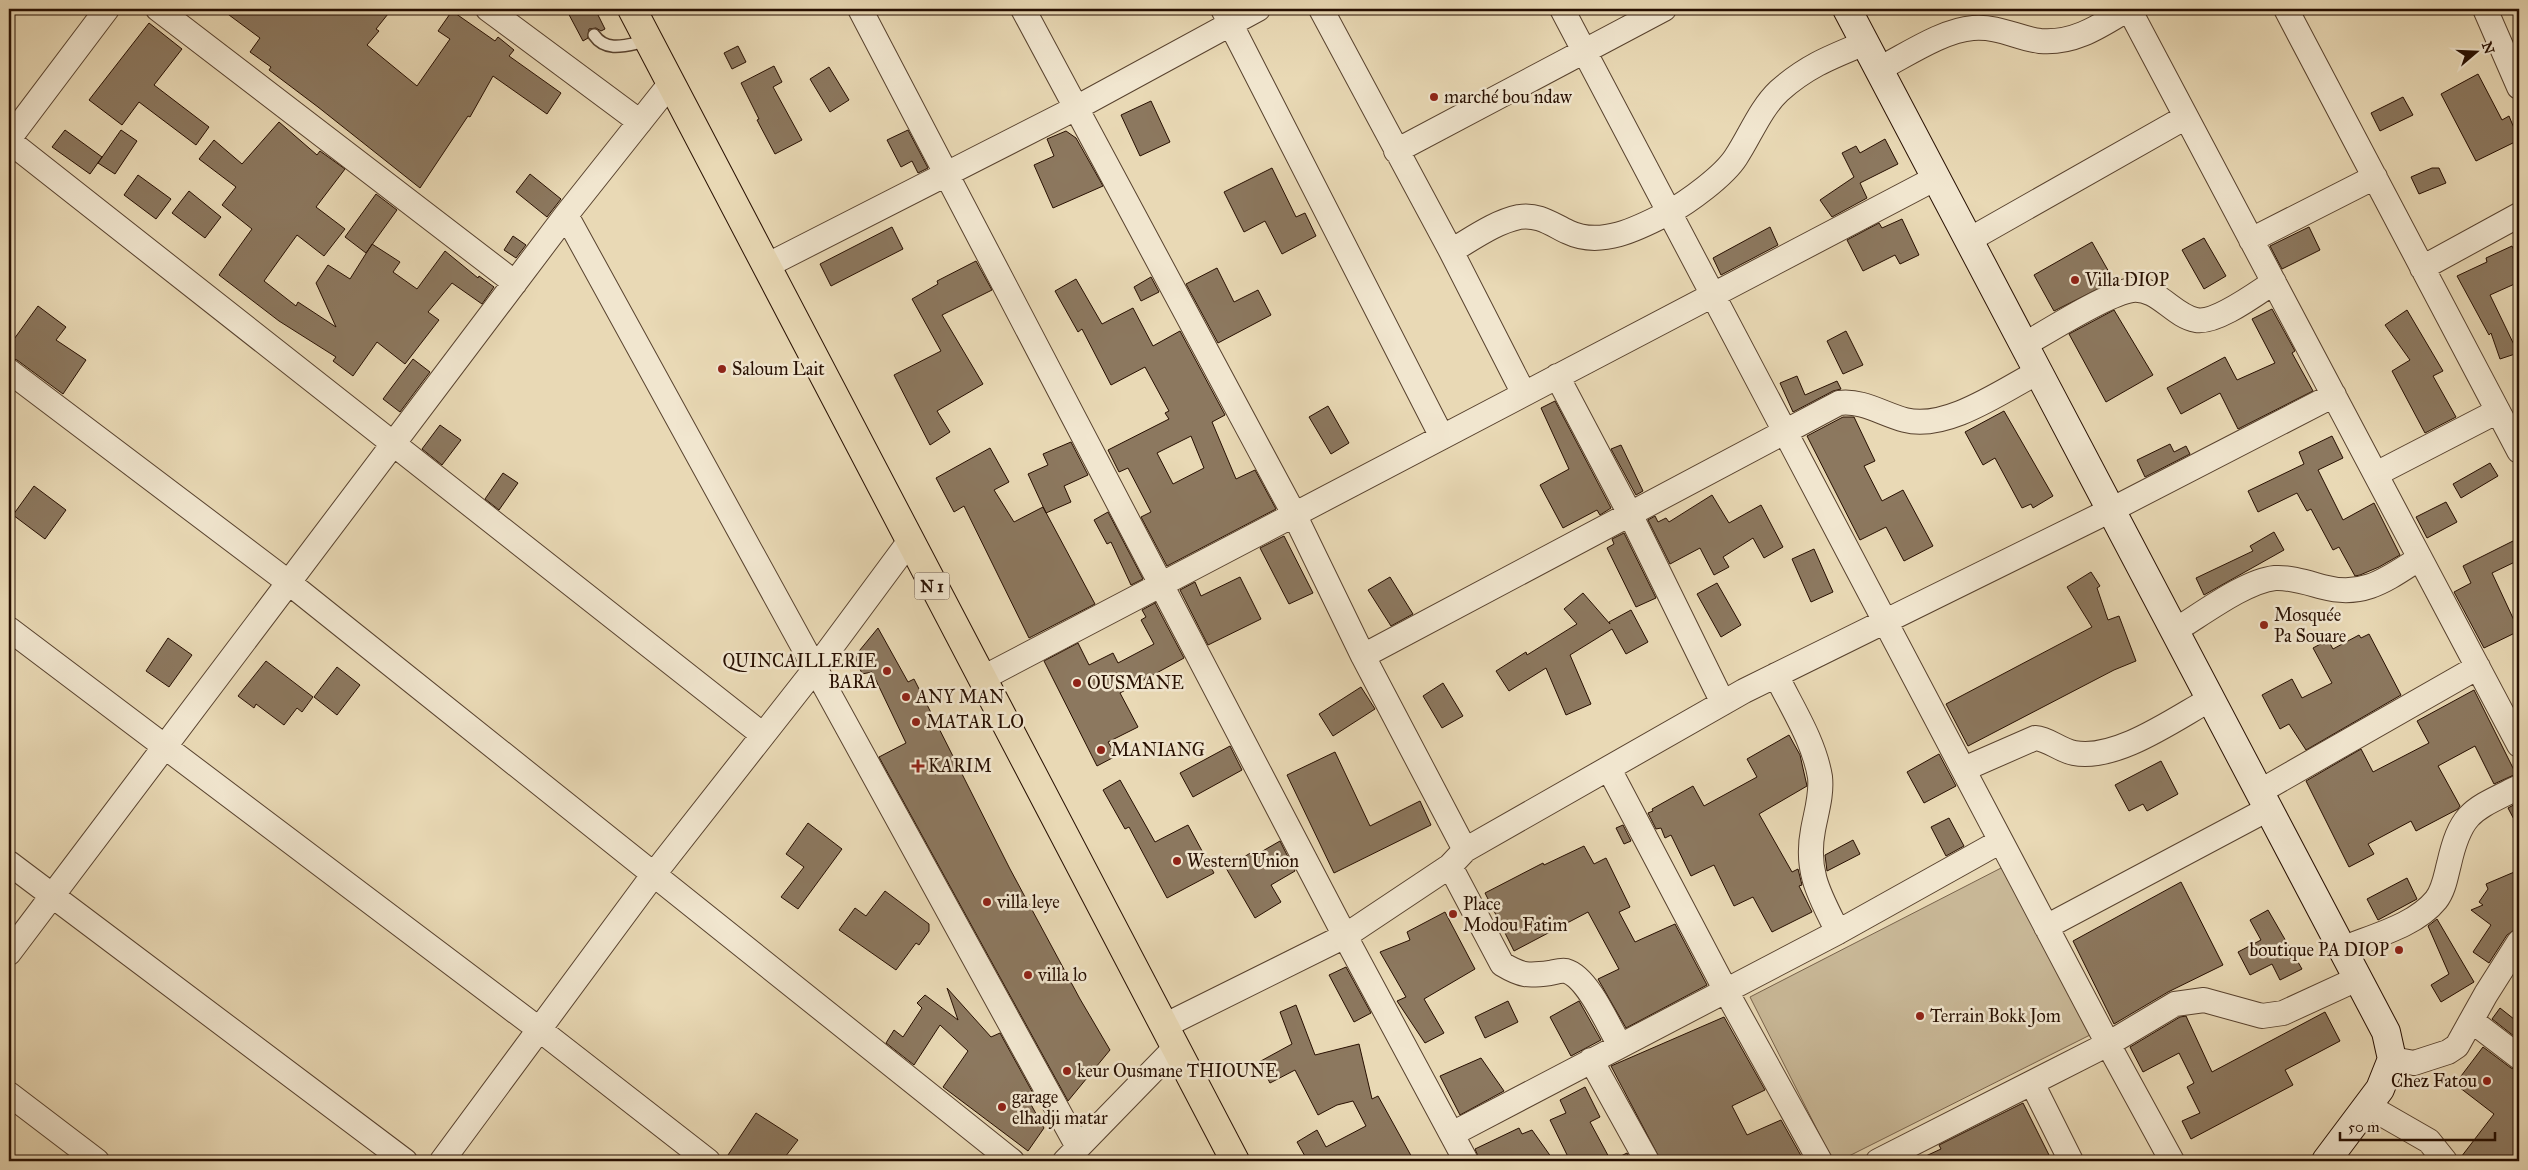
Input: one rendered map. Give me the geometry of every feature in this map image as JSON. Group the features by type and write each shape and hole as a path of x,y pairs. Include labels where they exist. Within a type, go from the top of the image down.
{"highway":[{"name":"N 1","path":"632,9 909,542 1235,1161"}],"main road":[{"path":"1847,9 2209,700 2386,1032 2392,1059 2380,1089 2326,1161"}],"street":[{"path":"107,9 9,140 763,735"},
{"path":"158,9 515,283"},
{"path":"488,9 640,122"},
{"path":"860,9 1345,936 1466,1161"},
{"path":"1023,9 1294,514 1363,656 1457,858 1502,964 1527,976 1565,970 1577,977 1588,990 1620,1046"},
{"path":"766,266 946,176 1076,108 1227,16 1258,9"},
{"path":"1320,9 1451,251 1524,394"},
{"path":"1562,9 2046,927 2172,1161"},
{"path":"1396,151 1664,9"},
{"path":"1879,69 1943,37 1972,28 2002,30 2039,41 2070,40 2096,28 2128,9 2478,667 2512,713 2519,745"},
{"path":"2286,9 2519,451"},
{"path":"2485,9 2519,87"},
{"path":"1227,16 1442,437"},
{"path":"1451,251 1503,222 1520,217 1540,217 1570,233 1590,239 1612,237 1669,212 1713,180 1735,159 1754,124 1778,92 1809,67 1865,43"},
{"path":"9,953 566,215 670,84"},
{"path":"1969,240 2186,117"},
{"path":"2251,240 2375,177"},
{"path":"981,679 1936,178"},
{"path":"2422,268 2519,214"},
{"path":"566,215 815,669 1071,1154 1170,1037 1345,936 1457,858 1723,703 1776,675 2111,510 2334,395"},
{"path":"2024,345 2115,295 2133,290 2152,293 2182,314 2198,320 2216,316 2274,282"},
{"path":"9,371 288,582 1012,1161"},
{"path":"1363,656 1839,402 1854,401 1905,420 1925,422 1944,419 2038,372"},
{"path":"1557,376 1630,514 1723,703"},
{"path":"2376,474 2498,410"},
{"path":"442,1161 654,874 815,669 909,542"},
{"path":"2174,631 2256,582 2276,578 2289,579 2337,591 2356,591 2377,585 2420,558"},
{"path":"9,629 540,1030 708,1161"},
{"path":"2046,927 2264,801 2478,667"},
{"path":"1776,675 1815,754 1820,780 1819,806 1812,832 1811,861 1815,884 1838,932"},
{"path":"1964,769 2035,738 2045,739 2054,746 2074,753 2105,752 2125,745 2209,700"},
{"path":"1609,769 1726,991 1820,1161"},
{"path":"2342,949 2412,919 2426,910 2438,898 2444,884 2454,840 2461,825 2478,807 2519,788"},
{"path":"1452,1134 1838,932 2001,841"},
{"path":"9,863 405,1161"},
{"path":"2392,1059 2414,1063 2448,1052 2457,1046 2486,994 2519,942"},
{"path":"1878,1161 2108,1044 2175,1004 2204,1000 2262,1016 2282,1013 2357,979"},
{"path":"2472,1021 2519,1057"},
{"path":"1591,1060 1647,1161"},
{"path":"2032,1083 2071,1161"},
{"path":"9,1094 97,1161"},
{"path":"2368,1106 2429,1141 2445,1161"}],"lane":[{"path":"594,35 600,43 608,48 648,41"}],"shaded area":[{"name":"Terrain Bokk Jom","path":"2003,867 2090,1035 1839,1161 1833,1161 1750,997"}],"building":[{"path":"221,9 392,9 376,29 379,31 367,45 417,86 450,39 438,31 452,11 495,41 498,37 514,50 509,56 561,93 547,114 493,76 470,117 468,116 420,188 269,70 271,67 250,52 260,38"},
{"path":"566,9 595,9 605,29 601,31 596,28 589,29 588,38 583,41"},
{"path":"149,23 182,49 154,85 209,127 196,145 139,102 122,125 89,100"},
{"path":"738,46 746,62 732,69 724,53"},
{"path":"774,66 782,82 773,87 802,140 775,154 757,120 759,119 741,83"},
{"path":"829,67 849,100 830,112 810,79"},
{"path":"2478,74 2502,120 2509,116 2519,140 2476,161 2441,94"},
{"path":"2403,97 2413,115 2380,131 2371,113"},
{"path":"1151,101 1170,142 1140,156 1121,115"},
{"path":"279,122 317,155 320,151 345,169 316,207 345,229 324,256 297,235 264,281 296,306 298,302 336,327 316,283 328,265 350,279 372,244 400,262 393,272 417,289 445,251 478,278 479,276 494,287 482,304 452,283 428,312 439,320 405,364 377,342 353,376 333,361 336,357 279,321 219,275 252,229 222,205 236,187 199,159 214,140 242,164"},
{"path":"65,130 102,157 90,174 52,147"},
{"path":"121,130 137,141 115,174 98,163"},
{"path":"908,130 928,168 918,173 912,161 901,167 887,140"},
{"path":"1066,131 1076,138 1103,186 1053,208 1034,165 1054,156 1047,139"},
{"path":"1885,139 1898,164 1860,183 1867,198 1832,217 1820,200 1854,177 1842,153 1856,146 1860,153"},
{"path":"1272,168 1296,217 1305,213 1316,236 1282,254 1265,221 1244,232 1224,192"},
{"path":"2432,168 2439,168 2446,183 2419,194 2411,177"},
{"path":"530,174 561,199 547,217 516,192"},
{"path":"138,175 171,199 156,219 124,195"},
{"path":"189,191 221,217 205,238 172,213"},
{"path":"376,194 397,210 366,253 345,237"},
{"path":"1902,219 1919,255 1900,264 1895,255 1863,271 1847,240 1879,223 1882,228"},
{"path":"892,227 903,249 831,286 820,264"},
{"path":"1770,227 1778,245 1721,275 1713,258"},
{"path":"2309,227 2320,250 2282,269 2270,246"},
{"path":"513,236 526,245 516,258 504,250"},
{"path":"2204,238 2226,276 2204,289 2182,250"},
{"name":"Villa DIOP","path":"2092,242 2114,281 2054,311 2034,275"},
{"path":"2512,246 2519,261 2519,282 2490,295 2518,353 2500,359 2491,333 2489,335 2457,276 2487,262 2486,258"},
{"path":"976,261 992,290 942,315 983,384 937,411 950,432 930,445 894,375 941,351 912,299 938,284 937,281"},
{"path":"1217,268 1234,302 1258,290 1271,315 1218,343 1186,284"},
{"path":"1151,277 1159,292 1141,301 1134,287"},
{"path":"1076,279 1102,324 1133,308 1153,346 1180,331 1225,415 1212,422 1236,479 1255,470 1276,509 1167,566 1141,517 1151,512 1128,468 1119,472 1108,450 1169,419 1165,413 1169,411 1145,367 1111,385 1082,329 1078,332 1055,291","holes":["1191,436 1204,468 1173,484 1157,453"]},
{"path":"38,306 66,327 56,340 86,360 63,394 17,360 9,357 9,346"},
{"path":"2272,309 2295,351 2292,353 2313,391 2238,429 2220,393 2181,414 2167,388 2225,357 2237,380 2275,363 2252,319"},
{"path":"2114,310 2153,375 2106,402 2069,334"},
{"path":"2407,310 2443,371 2433,376 2456,417 2425,433 2392,371 2410,360 2385,325"},
{"path":"1846,331 1863,365 1843,374 1827,341"},
{"path":"413,359 430,372 400,412 383,399"},
{"path":"1797,376 1805,395 1837,381 1841,389 1833,391 1793,412 1780,383"},
{"path":"1555,401 1611,508 1600,515 1597,510 1563,528 1540,485 1569,469 1541,408"},
{"path":"1328,406 1349,443 1331,454 1309,417"},
{"path":"2004,411 2053,496 2033,508 2031,504 2022,508 1995,458 1983,465 1965,432"},
{"path":"1843,417 1854,417 1875,461 1864,466 1882,501 1903,490 1933,546 1904,561 1886,527 1860,540 1807,436"},
{"path":"440,425 461,440 442,465 422,449"},
{"path":"2332,436 2343,458 2318,470 2343,520 2374,503 2400,555 2379,567 2355,576 2339,547 2333,550 2311,509 2307,511 2297,493 2258,512 2248,491 2304,464 2299,452"},
{"path":"1071,442 1088,475 1064,486 1071,502 1046,513 1028,474 1048,465 1043,454"},
{"path":"2170,444 2174,452 2186,446 2190,454 2145,477 2137,460"},
{"path":"1621,445 1643,491 1636,495 1611,449"},
{"path":"990,448 1009,482 994,490 1014,522 1043,507 1095,604 1029,638 964,506 954,512 936,478"},
{"path":"2490,463 2498,476 2461,498 2453,484"},
{"path":"503,473 518,483 499,510 485,499"},
{"path":"34,486 66,510 45,539 13,515"},
{"path":"1712,495 1729,523 1761,505 1783,547 1764,558 1753,538 1723,557 1729,567 1714,575 1700,548 1670,564 1648,520 1655,516 1658,522 1666,518 1669,522"},
{"path":"2446,502 2457,522 2427,538 2416,517"},
{"path":"1108,512 1143,579 1131,585 1111,542 1107,544 1094,520"},
{"path":"2274,532 2284,550 2204,595 2196,578 2253,551 2250,546"},
{"path":"1624,533 1656,598 1636,607 1607,548 1614,544 1612,539"},
{"path":"1284,536 1313,593 1289,604 1260,548"},
{"path":"2519,538 2519,560 2492,573 2519,631 2484,648 2454,592 2471,583 2463,566"},
{"path":"1814,549 1833,592 1811,602 1792,559"},
{"path":"2091,572 2100,586 2097,588 2108,620 2119,616 2136,661 2114,670 1968,746 1946,704 2092,627 2067,587"},
{"path":"1240,577 1261,619 1208,645 1180,590 1195,582 1201,596"},
{"path":"1390,577 1413,614 1391,626 1368,590"},
{"path":"1717,583 1741,625 1721,637 1697,594"},
{"path":"1583,593 1610,624 1609,622 1631,610 1648,642 1626,654 1612,629 1570,655 1591,704 1566,715 1546,668 1509,691 1496,671 1526,652 1527,655 1577,624 1564,609"},
{"path":"1155,603 1184,658 1120,693 1138,727 1108,742 1116,756 1097,766 1044,661 1078,643 1089,665 1113,653 1118,663 1154,644 1141,620 1146,617 1142,610"},
{"path":"878,628 908,682 914,679 1010,869 1080,999 1110,1050 1068,1101 879,757 906,743 872,672 862,674 855,656"},
{"path":"2369,634 2401,695 2306,750 2289,724 2280,729 2262,695 2292,679 2302,698 2332,683 2313,648 2328,640 2333,649 2359,635 2361,638"},
{"path":"168,638 192,655 169,687 146,671"},
{"path":"266,661 313,697 302,712 297,708 284,725 256,704 254,708 238,696"},
{"path":"337,667 360,685 337,715 314,697"},
{"path":"1443,683 1463,716 1442,728 1423,696"},
{"path":"1361,687 1375,709 1333,736 1319,714"},
{"path":"2474,690 2516,774 2494,784 2475,746 2438,766 2460,806 2458,809 2416,831 2411,821 2368,844 2374,854 2349,867 2306,781 2361,749 2373,772 2429,743 2417,721"},
{"path":"1789,735 1800,755 1807,786 1759,814 1792,872 1798,869 1802,885 1799,886 1812,912 1772,932 1753,897 1734,906 1714,865 1691,876 1671,835 1665,838 1661,828 1656,829 1648,813 1693,786 1704,806 1757,777 1747,759"},
{"path":"1230,746 1242,770 1193,797 1180,773"},
{"path":"1335,752 1370,826 1420,801 1431,825 1334,873 1287,775"},
{"path":"1939,754 1956,786 1924,803 1907,772"},
{"path":"2161,761 2178,794 2147,811 2143,804 2129,811 2115,785"},
{"path":"1120,780 1155,842 1188,825 1214,873 1167,898 1129,827 1125,829 1103,790"},
{"path":"2519,802 2519,829 2508,808"},
{"path":"1949,818 1964,846 1946,856 1931,827"},
{"path":"808,823 842,849 798,909 781,897 804,867 786,854"},
{"path":"1623,825 1631,841 1624,844 1616,828"},
{"path":"1853,840 1860,854 1827,871 1825,855"},
{"path":"1280,841 1295,871 1271,885 1281,902 1255,918 1226,868 1252,852 1254,856"},
{"path":"1584,846 1594,864 1606,858 1630,907 1619,912 1635,942 1675,924 1707,985 1626,1028 1598,979 1619,969 1588,912 1514,951 1485,893 1543,863 1544,865"},
{"path":"2519,870 2519,927 2507,935 2489,963 2473,952 2491,925 2471,910 2483,905 2479,902 2488,889 2486,884"},
{"path":"2407,878 2417,899 2378,920 2367,899"},
{"path":"2181,882 2223,965 2168,992 2114,1024 2073,941"},
{"path":"885,891 929,924 929,931 919,945 916,943 896,970 839,930 855,908 866,916"},
{"path":"2268,910 2302,969 2280,980 2272,964 2250,975 2238,952 2261,940 2250,920"},
{"path":"1445,912 1475,969 1424,999 1444,1033 1425,1043 1397,1001 1406,997 1380,952 1410,940 1407,932"},
{"path":"2437,919 2474,982 2441,1002 2431,985 2449,974 2428,926"},
{"path":"1346,967 1371,1013 1354,1022 1329,975"},
{"name":"garage elhadji matar","path":"947,988 991,1037 1000,1033 1034,1095 1024,1092 1044,1128 1028,1151 943,1087 968,1051 940,1025 914,1065 886,1043 894,1030 903,1037 922,1008 917,1003 925,995 958,1020"},
{"path":"1508,1001 1518,1022 1485,1038 1475,1017"},
{"path":"1579,1001 1601,1040 1571,1056 1550,1017"},
{"path":"1296,1005 1315,1055 1359,1044 1372,1099 1378,1096 1414,1161 1300,1161 1306,1158 1297,1142 1317,1130 1326,1147 1366,1126 1353,1101 1337,1105 1318,1115 1295,1070 1270,1083 1259,1062 1292,1044 1280,1012"},
{"path":"2500,1008 2519,1023 2519,1040 2492,1019"},
{"path":"2325,1012 2340,1041 2285,1070 2293,1085 2191,1139 2182,1121 2200,1113 2187,1087 2194,1083 2179,1053 2143,1072 2130,1047 2180,1017 2186,1016 2212,1072"},
{"path":"1724,1017 1765,1090 1732,1106 1747,1135 1781,1120 1804,1161 1661,1161 1611,1066"},
{"path":"2483,1047 2511,1068 2519,1070 2519,1161 2458,1161 2494,1114 2455,1084"},
{"path":"1481,1058 1504,1091 1460,1115 1440,1076"},
{"path":"1585,1087 1600,1117 1590,1122 1611,1161 1570,1161 1550,1120 1566,1113 1560,1100"},
{"path":"2023,1103 2052,1161 1915,1161 1941,1149 1939,1145"},
{"path":"756,1113 798,1140 782,1161 724,1161"},
{"path":"1519,1128 1522,1134 1532,1130 1554,1161 1480,1161 1475,1149"},
{"path":"1627,1153 1631,1161 1611,1161"}],"place":[{"name":"marché bou ndaw","path":"1434,97"},
{"name":"Villa DIOP","path":"2075,280"},
{"name":"Saloum Lait","path":"722,369"},
{"name":"Mosquée Pa Souare","path":"2264,625"},
{"name":"QUINCAILLERIE BARA","path":"887,671"},
{"name":"OUSMANE","path":"1077,683"},
{"name":"ANY MAN","path":"906,697"},
{"name":"MATAR LO","path":"916,722"},
{"name":"MANIANG","path":"1101,750"},
{"name":"KARIM","path":"918,766"},
{"name":"Western Union","path":"1177,861"},
{"name":"villa leye","path":"987,902"},
{"name":"Place Modou Fatim","path":"1453,914"},
{"name":"boutique PA DIOP","path":"2399,950"},
{"name":"villa lo","path":"1028,975"},
{"name":"Terrain Bokk Jom","path":"1920,1016"},
{"name":"keur Ousmane THIOUNE","path":"1067,1071"},
{"name":"Chez Fatou","path":"2487,1081"},
{"name":"garage elhadji matar","path":"1002,1107"}]}
